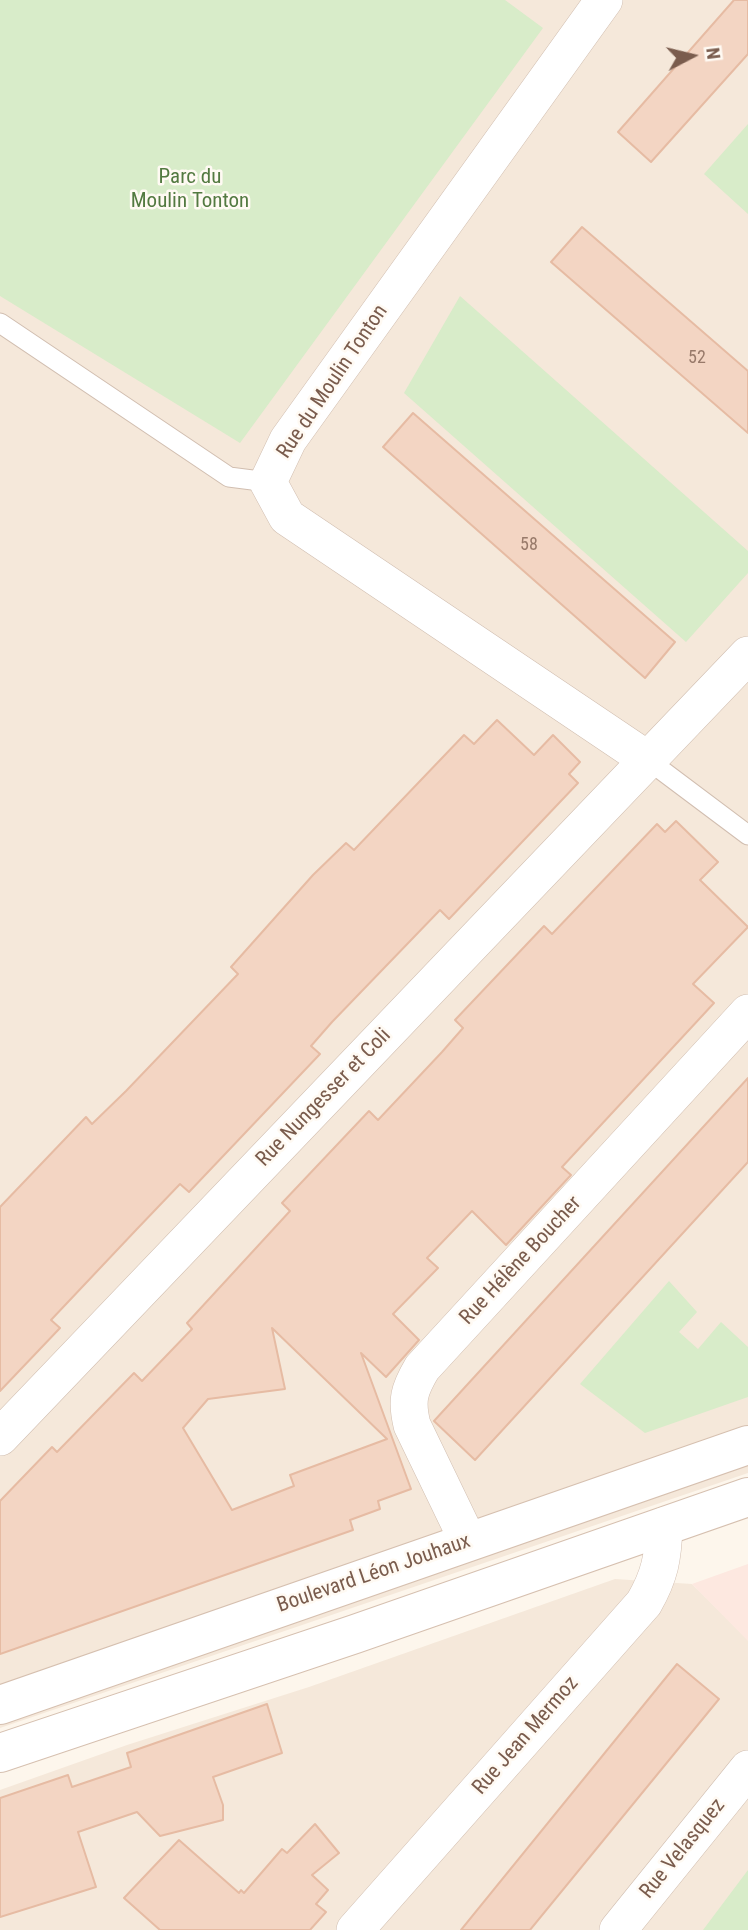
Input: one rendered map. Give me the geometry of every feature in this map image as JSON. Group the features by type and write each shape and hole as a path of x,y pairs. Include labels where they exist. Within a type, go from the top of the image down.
{"main road":[{"name":"Boulevard Léon Jouhaux","path":"0,1705 748,1445"},
{"path":"0,1752 355,1634 748,1497"}],"street":[{"name":"Rue du Moulin Tonton","path":"604,0 288,440 268,482 287,517 648,760"},
{"name":"Rue Nungesser et Coli","path":"0,1437 748,655"},
{"name":"Rue Hélène Boucher","path":"468,1541 412,1425 407,1405 412,1386 422,1368 748,1013"},
{"name":"Rue Jean Mermoz","path":"355,1930 644,1603 657,1580 663,1555 664,1526"},
{"name":"Rue Velasquez","path":"618,1930 748,1769"}],"lane":[{"path":"0,323 229,477 268,482"},
{"path":"648,760 748,835"}],"shaded area":[{"path":"0,0 748,0 748,1473 0,1728"},
{"path":"748,1564 748,1641 692,1584"},
{"path":"615,1579 692,1584 748,1639 748,1930 0,1930 0,1790 127,1745 309,1687"}],"green space":[{"name":"Parc du Moulin Tonton","path":"0,0 505,0 543,28 240,443 0,296"},
{"path":"748,124 748,214 704,174"},
{"path":"460,296 748,551 748,573 686,642 404,393"},
{"path":"669,1281 697,1312 679,1332 698,1349 721,1322 748,1347 748,1397 645,1433 580,1384"},
{"path":"748,1870 748,1930 703,1930"}],"building":[{"path":"734,0 748,0 748,54 651,162 618,132"},
{"path":"582,227 748,371 748,433 551,262"},
{"path":"413,413 675,642 645,678 383,447"},
{"path":"497,720 534,755 553,735 580,762 569,774 578,783 449,919 440,910 332,1022 311,1046 320,1054 189,1192 180,1184 136,1230 51,1320 60,1328 0,1391 0,1207 86,1117 92,1124 126,1091 238,974 231,967 313,875 346,843 354,850 464,735 474,744"},
{"path":"676,821 718,862 700,880 748,927 693,984 714,1003 562,1167 571,1175 506,1245 472,1211 427,1258 438,1268 393,1314 419,1340 386,1377 361,1353 411,1489 378,1501 380,1509 350,1520 353,1530 0,1654 0,1501 52,1447 57,1452 134,1373 142,1381 192,1329 187,1323 290,1211 282,1203 369,1111 378,1120 463,1028 455,1020 544,926 552,934 657,824 665,832","holes":["272,1328 387,1439 290,1475 294,1486 232,1510 183,1428 208,1399 285,1389"]},
{"path":"748,1078 748,1162 475,1460 434,1421"},
{"path":"677,1664 719,1699 530,1930 461,1930"},
{"path":"267,1704 282,1753 213,1777 223,1805 223,1820 160,1836 137,1812 78,1832 96,1887 0,1917 0,1798 68,1775 72,1787 131,1767 127,1753"},
{"path":"315,1824 339,1853 312,1875 328,1890 316,1904 326,1912 310,1930 160,1930 124,1898 179,1840 239,1893 241,1890 244,1893 282,1849 287,1853"}]}
